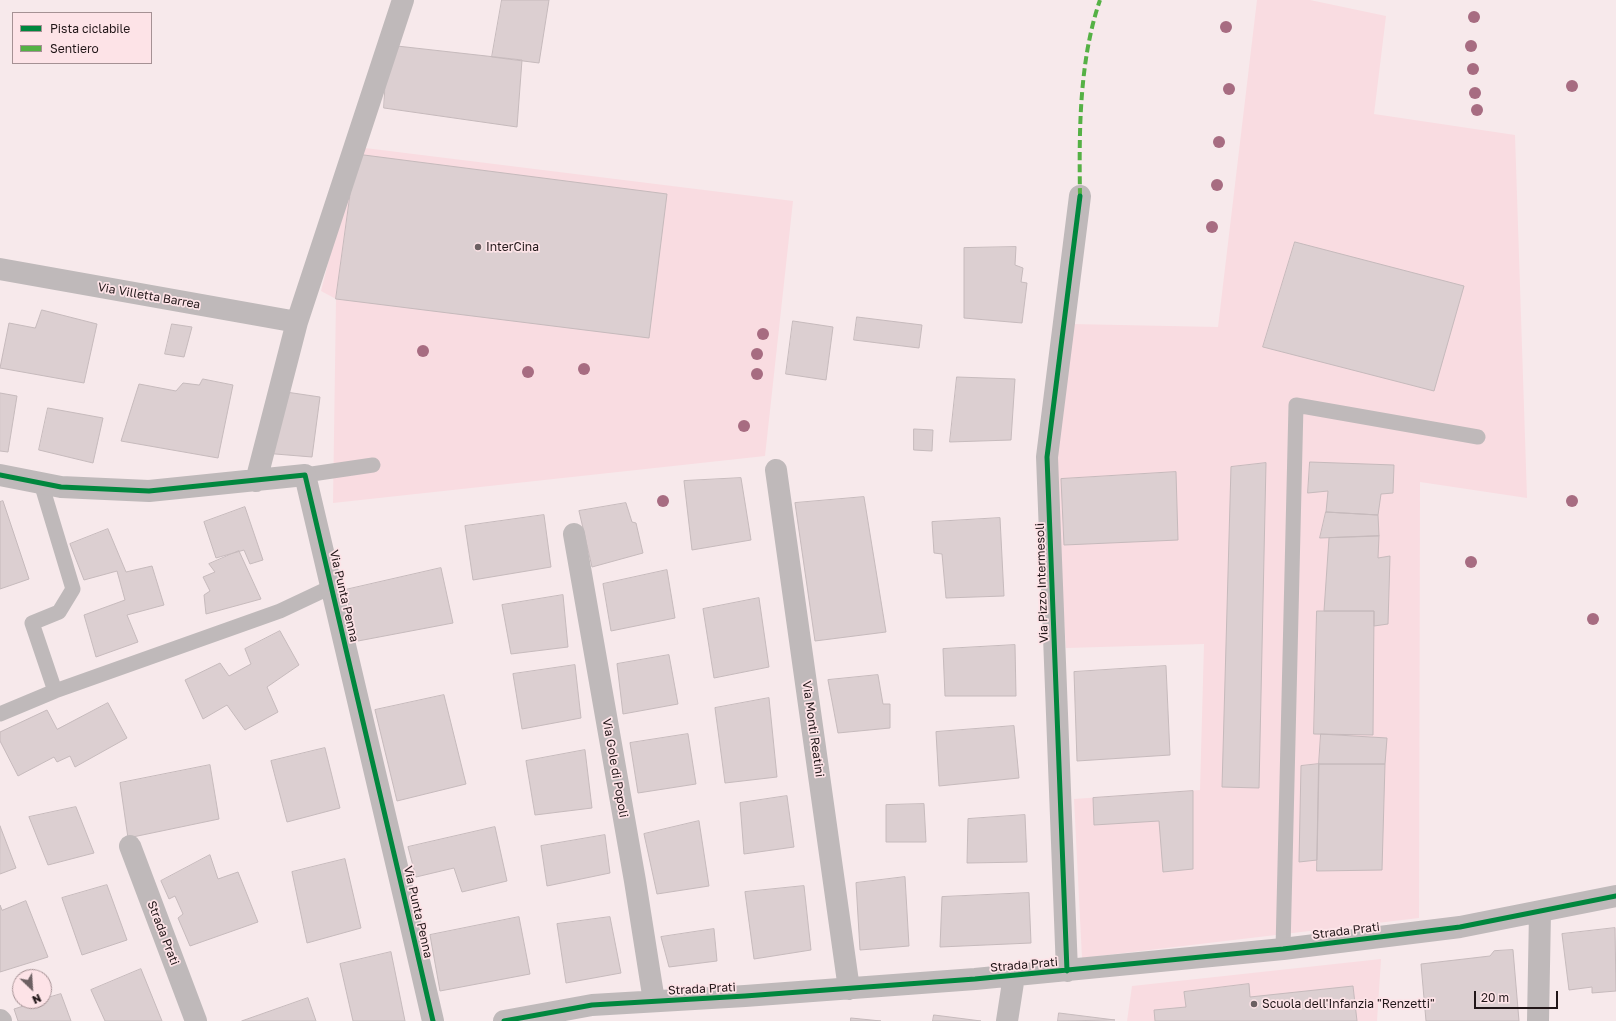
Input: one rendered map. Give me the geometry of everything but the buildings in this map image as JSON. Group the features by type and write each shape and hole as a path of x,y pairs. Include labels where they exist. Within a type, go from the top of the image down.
{"street":[{"path":"256,481 297,322 403,0"},
{"name":"Via Pizzo Intermesoli","path":"1067,971 1047,457 1080,196"},
{"name":"Via Villetta Barrea","path":"0,269 297,322"},
{"name":"Via Monti Reatini","path":"776,470 849,989"},
{"path":"0,475 61,486 149,492 305,475"},
{"name":"Via Punta Penna","path":"305,475 432,1021"},
{"name":"Via Gole di Popoli","path":"574,534 636,881 654,1001"},
{"name":"Strada Prati","path":"130,846 196,1021"},
{"name":"Strada Prati","path":"504,1021 592,1005 849,989 1014,976 1283,948 1460,927 1616,896"},
{"path":"1538,1021 1540,912"},
{"path":"1007,1021 1014,976"}],"lane":[{"path":"1283,948 1296,405 1478,437"},
{"path":"305,475 373,465"},
{"path":"41,483 74,589 59,612 32,623 55,691"},
{"path":"0,714 55,691 280,611 331,587"}],"shaded area":[{"path":"1257,0 1310,0 1386,16 1374,114 1515,135 1527,498 1420,482 1419,918 1082,958 1074,799 1200,790 1204,644 1066,648 1054,477 1071,324 1218,327"},
{"path":"357,147 793,201 765,456 333,503 336,299 321,291"},
{"name":"Scuola dell'Infanzia \"Renzetti\"","path":"1381,959 1377,1021 1127,1021 1132,986"}],"marked path":[{"path":"1080,196 1080,122 1084,72 1093,23 1100,0"}],"cycle path":[{"path":"1067,971 1047,457 1080,196"},
{"path":"0,475 61,487 149,491 305,475 433,1021"},
{"path":"504,1021 592,1005 745,996 975,979 1283,949 1460,927 1616,896"}],"place":[{"name":"InterCina","path":"478,247"},
{"name":"Scuola dell'Infanzia \"Renzetti\"","path":"1254,1004"}]}
